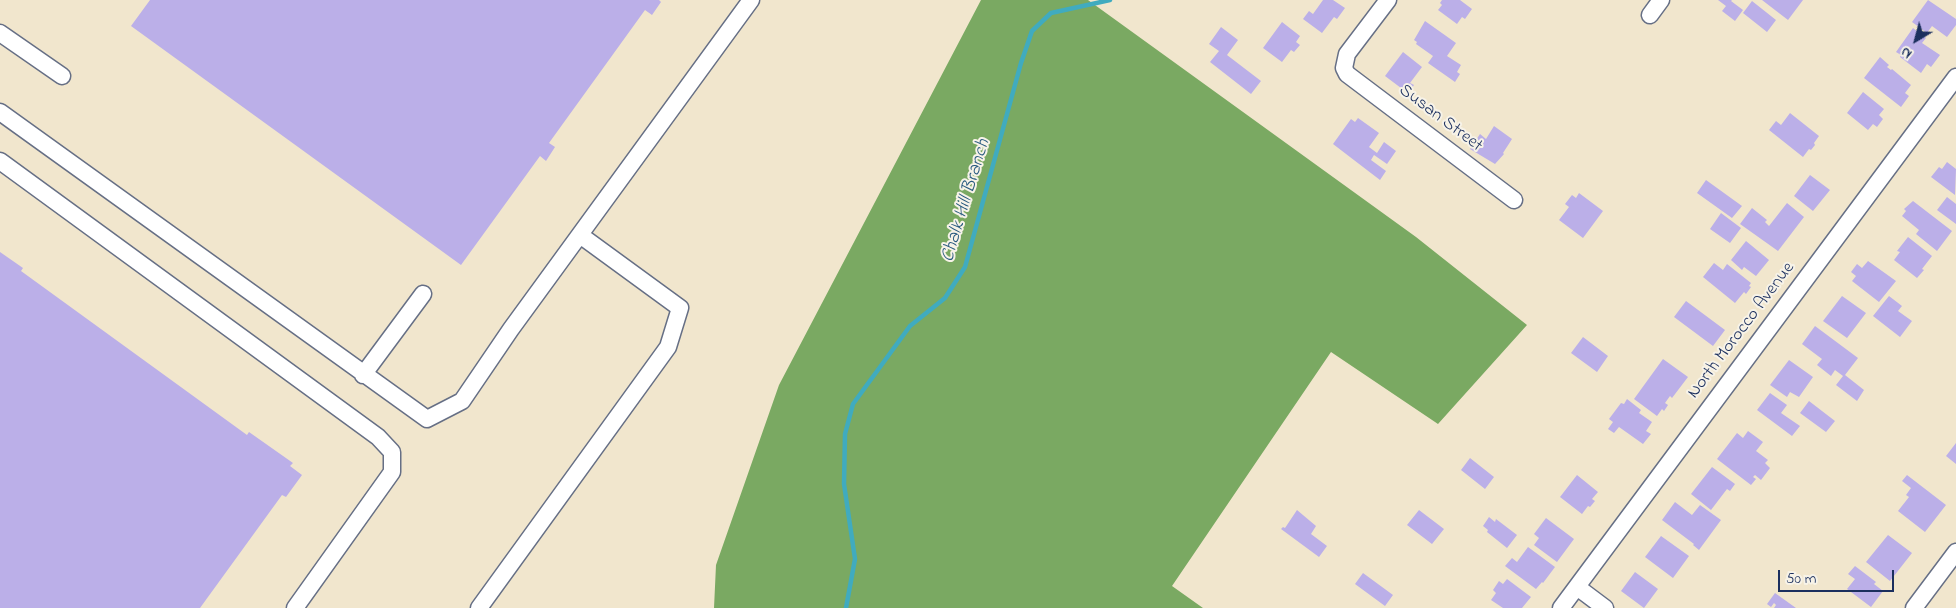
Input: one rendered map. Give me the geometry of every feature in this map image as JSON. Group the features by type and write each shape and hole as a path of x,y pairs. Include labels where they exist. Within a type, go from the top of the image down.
{"street":[{"path":"0,112 427,420 462,400 751,0"},
{"name":"Susan Street","path":"1388,0 1347,54 1344,68 1354,80 1514,200"},
{"path":"1650,14 1661,0"},
{"path":"0,33 62,76"},
{"name":"North Morocco Avenue","path":"1561,608 1956,77"},
{"path":"0,161 378,437 392,452 392,472 295,608"},
{"path":"479,608 668,346 680,308 580,235"},
{"path":"363,375 423,294"},
{"path":"1914,608 1956,552"},
{"path":"1577,587 1605,608"}],"green space":[{"path":"981,0 1088,0 1416,237 1527,325 1438,424 1331,352 1172,586 1203,608 714,608 716,565 779,385"}],"building":[{"path":"150,0 659,0 661,2 652,15 645,10 549,143 555,147 546,161 540,156 461,265 131,26"},
{"path":"1323,0 1333,0 1345,8 1337,19 1334,17 1322,33 1303,19 1309,11 1313,14"},
{"path":"1442,0 1460,0 1472,9 1465,19 1462,17 1457,24 1438,10 1442,5 1440,3"},
{"path":"1718,0 1732,0 1743,10 1735,21 1722,11 1726,6"},
{"path":"1762,0 1803,0 1788,20"},
{"path":"1928,0 1956,19 1956,25 1947,37 1932,26 1927,33 1912,22"},
{"path":"1752,1 1776,20 1767,32 1743,13"},
{"path":"1425,21 1456,43 1447,56 1461,65 1457,72 1460,74 1455,82 1428,63 1433,56 1416,44 1417,42 1414,40"},
{"path":"1282,22 1300,36 1296,42 1300,45 1294,52 1291,50 1282,62 1263,48"},
{"path":"1221,27 1238,40 1227,55 1261,81 1251,94 1210,62 1219,51 1209,44"},
{"path":"1913,28 1926,38 1922,43 1940,55 1931,67 1927,64 1921,73 1896,52"},
{"path":"1403,52 1422,67 1410,83 1414,85 1411,89 1408,87 1405,91 1385,76"},
{"path":"1880,57 1889,65 1887,67 1911,85 1905,93 1909,96 1901,107 1864,78"},
{"path":"1863,92 1884,109 1879,115 1883,119 1877,127 1873,124 1868,130 1847,113"},
{"path":"1790,113 1819,136 1814,143 1815,145 1803,157 1769,130 1776,121 1781,125"},
{"path":"1358,118 1379,133 1369,147 1377,153 1384,142 1396,151 1387,164 1374,155 1371,160 1386,171 1380,180 1333,144 1351,119 1355,122"},
{"path":"1494,126 1512,139 1504,154 1495,164 1470,149 1480,134 1486,139"},
{"path":"1947,162 1956,169 1955,195 1931,177 1939,167 1942,169"},
{"path":"1810,175 1830,190 1813,211 1794,196"},
{"path":"1706,180 1742,206 1732,218 1697,193"},
{"path":"1579,193 1603,211 1583,238 1559,220 1569,207 1565,204 1572,195 1576,198"},
{"path":"1947,197 1956,204 1956,224 1937,210"},
{"path":"1913,201 1952,231 1937,251 1916,234 1919,230 1902,216 1906,211 1904,209"},
{"path":"1787,203 1804,217 1778,251 1740,224 1752,208 1767,220 1765,222 1769,226"},
{"path":"1721,213 1741,228 1730,243 1710,229"},
{"path":"1908,237 1932,256 1917,278 1894,260 1900,252 1897,251"},
{"path":"1746,241 1769,260 1756,276 1744,267 1742,270 1731,260"},
{"path":"0,252 23,268 21,271 247,435 249,432 293,463 290,466 302,475 286,497 282,495 200,608 0,608"},
{"path":"1868,261 1896,281 1879,302 1852,281 1856,276 1851,272 1857,264 1862,268"},
{"path":"1714,263 1723,270 1727,264 1751,283 1749,286 1751,287 1746,294 1744,292 1735,303 1703,277"},
{"path":"1842,296 1866,313 1847,338 1823,321"},
{"path":"1889,296 1902,306 1898,311 1912,321 1900,337 1873,316"},
{"path":"1686,301 1725,330 1713,346 1674,317"},
{"path":"1815,326 1858,358 1845,375 1864,390 1857,401 1836,385 1843,376 1835,370 1831,376 1817,365 1822,359 1802,344"},
{"path":"1583,337 1608,356 1597,372 1571,353"},
{"path":"1663,359 1688,377 1672,398 1670,396 1665,403 1668,405 1664,411 1662,409 1657,416 1634,399"},
{"path":"1789,360 1813,377 1799,397 1790,392 1787,397 1770,385"},
{"path":"1770,393 1787,405 1781,413 1800,426 1792,436 1757,410"},
{"path":"1627,399 1641,410 1639,413 1652,422 1646,431 1651,434 1643,444 1619,427 1614,433 1608,429 1613,422 1609,419 1621,403 1624,404"},
{"path":"1809,401 1835,421 1826,432 1800,413"},
{"path":"1748,431 1763,442 1756,451 1768,460 1765,463 1770,468 1761,480 1755,475 1753,477 1756,479 1751,485 1717,459 1737,433 1743,438"},
{"path":"1956,443 1956,464 1946,456"},
{"path":"1470,458 1494,477 1485,489 1461,470"},
{"path":"1712,467 1735,484 1730,491 1727,489 1711,510 1691,494"},
{"path":"1577,475 1598,492 1592,499 1595,501 1582,514 1560,497"},
{"path":"1907,475 1946,505 1925,532 1898,511 1909,497 1906,495 1911,488 1902,481"},
{"path":"1675,502 1692,515 1700,505 1721,520 1699,550 1694,544 1662,520"},
{"path":"1297,510 1316,526 1311,534 1327,546 1319,557 1281,529 1285,528"},
{"path":"1419,510 1444,529 1432,544 1407,525"},
{"path":"1489,517 1495,522 1496,519 1517,535 1507,548 1487,532 1488,530 1483,526"},
{"path":"1546,518 1574,539 1557,562 1534,545 1539,538 1534,534"},
{"path":"1888,535 1912,553 1890,581 1866,562"},
{"path":"1661,536 1689,556 1673,578 1645,557"},
{"path":"1528,547 1555,567 1536,589 1505,566 1512,558 1517,562"},
{"path":"1855,566 1876,582 1874,584 1883,591 1871,607 1847,589 1855,579 1848,574"},
{"path":"1635,572 1658,589 1644,608 1621,591"},
{"path":"1363,573 1393,595 1385,606 1355,584"},
{"path":"1507,579 1531,597 1522,608 1503,608 1491,600 1496,593 1493,590 1499,581 1503,584"},
{"path":"1775,593 1796,608 1774,608 1776,605 1774,603 1771,607 1767,604"}],"waterway":[{"name":"Chalk Hill Branch","path":"846,608 855,559 844,484 845,434 853,404 910,326 945,298 965,267 1021,63 1032,31 1051,13 1110,0"}]}
